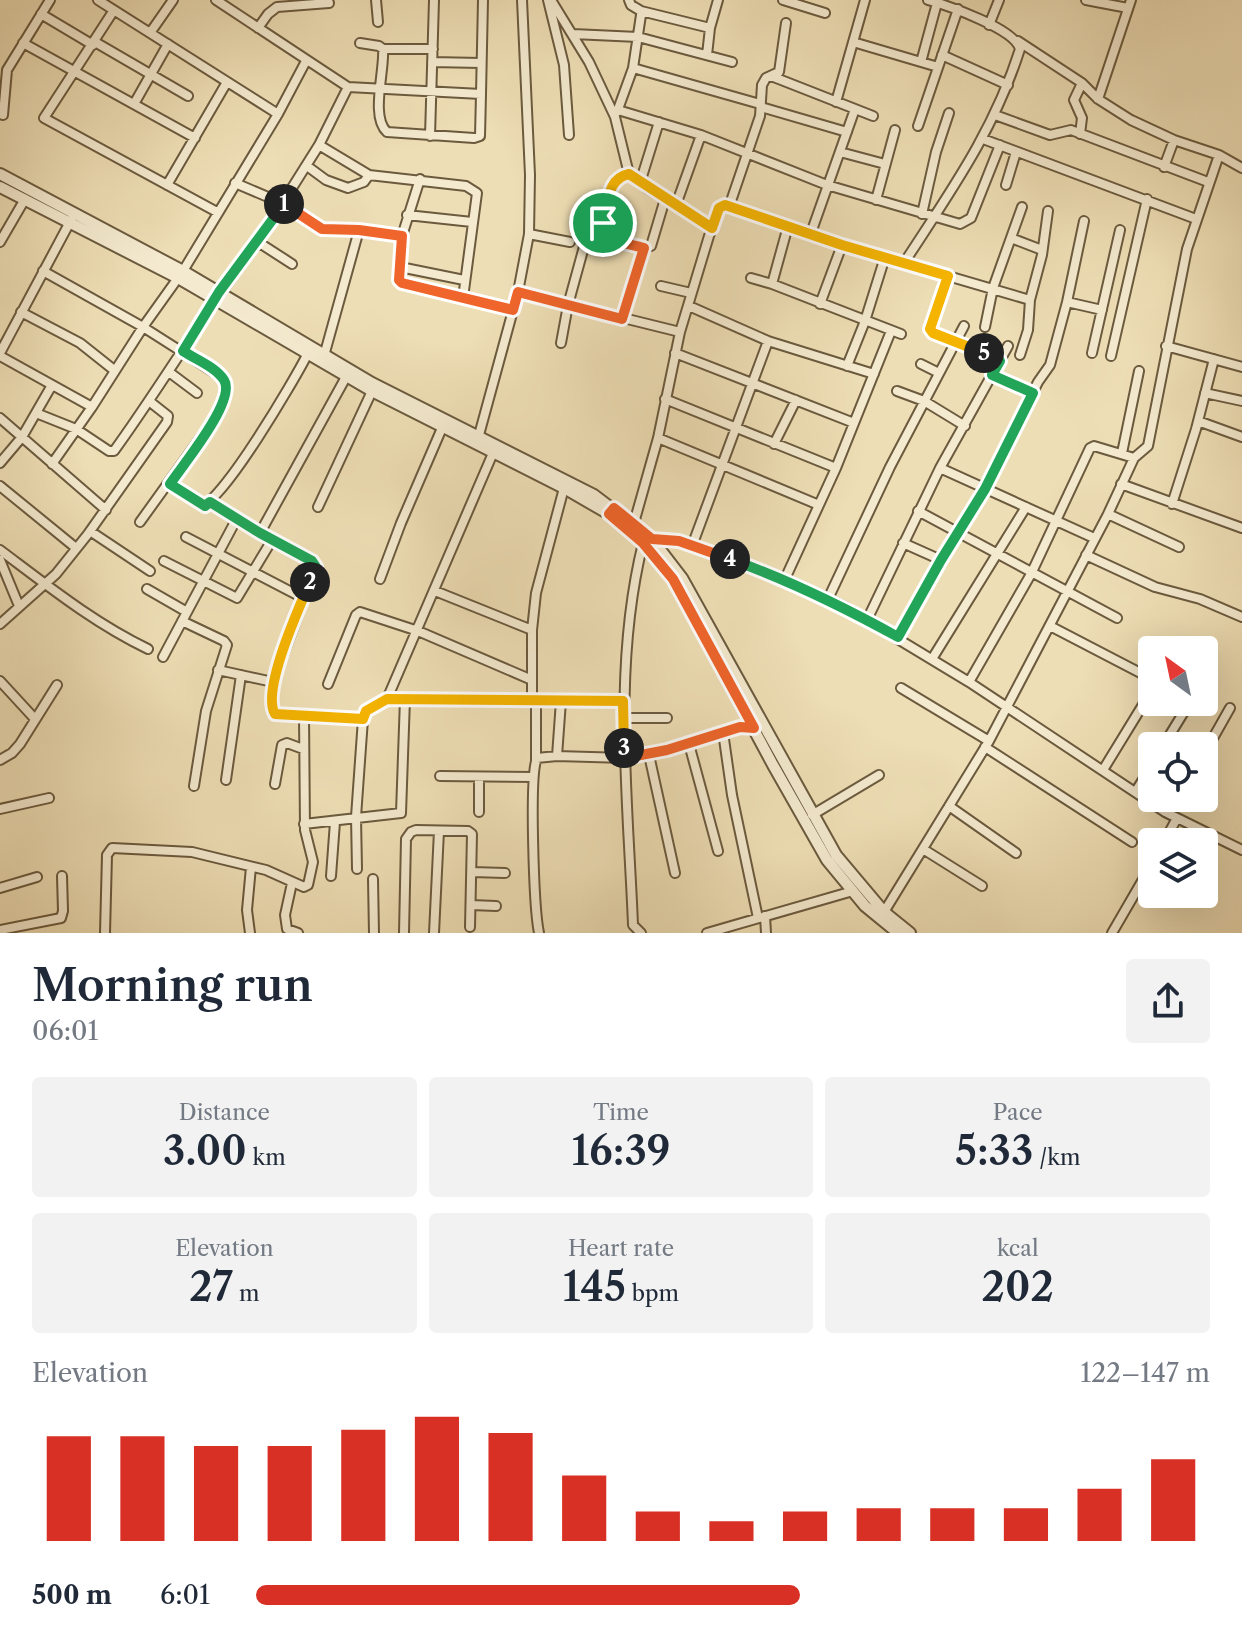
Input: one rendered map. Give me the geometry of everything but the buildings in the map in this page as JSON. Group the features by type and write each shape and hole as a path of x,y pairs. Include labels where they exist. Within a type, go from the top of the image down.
{"street":[{"path":"3,115 3,68 50,0"},
{"path":"98,0 278,114"},
{"path":"150,33 173,0"},
{"path":"216,0 348,87 481,94"},
{"path":"376,0 378,22"},
{"path":"430,136 434,0"},
{"path":"383,49 379,87 382,129 430,136 480,136 483,0"},
{"path":"479,435 518,292 529,234 531,186 522,0"},
{"path":"550,0 573,34 616,113 629,174 712,228"},
{"path":"550,0 564,65 569,135"},
{"path":"629,0 641,11 710,28"},
{"path":"707,55 718,0"},
{"path":"783,0 825,13"},
{"path":"836,102 865,0"},
{"path":"989,25 999,0"},
{"path":"1086,0 1129,4 1098,99"},
{"path":"921,62 932,1 958,9 1017,41 1082,83 1098,99 1131,120 1174,140 1219,155 1242,168"},
{"path":"258,28 277,7 329,3"},
{"path":"918,126 958,9"},
{"path":"114,10 44,118 217,212"},
{"path":"616,113 633,68 641,11"},
{"path":"41,14 188,96"},
{"path":"729,207 749,153 761,105 762,85 766,78 779,72 786,23"},
{"path":"573,34 638,37 732,62"},
{"path":"904,263 983,139 1008,85 1020,49 1017,41"},
{"path":"853,42 938,67"},
{"path":"23,43 195,138"},
{"path":"360,43 383,49 433,49"},
{"path":"134,104 168,44"},
{"path":"942,55 1008,85"},
{"path":"52,464 180,275 278,114 306,61"},
{"path":"432,62 481,63"},
{"path":"633,68 847,132"},
{"path":"771,76 873,116"},
{"path":"167,185 227,82"},
{"path":"1080,134 1082,118 1074,100 1082,83"},
{"path":"36,413 76,429 109,451 114,451 183,351 216,296 258,242 307,166 348,87"},
{"path":"811,233 855,109"},
{"path":"616,113 701,135 827,185 960,224 969,221 1000,145"},
{"path":"922,214 936,152 949,113"},
{"path":"995,115 1050,135 1068,130 1208,182"},
{"path":"640,183 659,122"},
{"path":"876,200 895,130"},
{"path":"676,205 701,135"},
{"path":"983,139 1196,219"},
{"path":"1164,167 1174,140"},
{"path":"319,145 369,175 420,179 475,190 477,197 463,298"},
{"path":"840,152 885,164"},
{"path":"1006,185 1016,152"},
{"path":"884,912 987,744 1108,514 1134,458 1148,446 1166,346 1196,219 1219,155"},
{"path":"307,166 326,180 348,188 364,182 369,175"},
{"path":"0,174 446,422 479,435 594,495 647,541 682,578 836,855 884,912 910,933"},
{"path":"629,174 618,177 613,183 603,227 610,238 644,248 653,244 665,199"},
{"path":"420,179 402,236 399,280 513,310"},
{"path":"235,183 282,203 322,229 402,236"},
{"path":"0,187 73,217"},
{"path":"0,242 25,199"},
{"path":"1111,356 1147,199"},
{"path":"634,523 658,438 680,332 720,206 1030,300"},
{"path":"985,327 993,288 1022,207"},
{"path":"1020,355 1028,330 1030,300 1048,211"},
{"path":"407,215 472,222"},
{"path":"73,217 0,355 92,407"},
{"path":"898,637 985,489 1050,365 1084,221"},
{"path":"772,284 788,226"},
{"path":"324,356 359,230"},
{"path":"1092,353 1120,230"},
{"path":"529,234 570,242"},
{"path":"1011,238 1042,250"},
{"path":"258,242 292,264"},
{"path":"561,343 585,243"},
{"path":"820,304 842,245"},
{"path":"622,319 644,248"},
{"path":"847,366 885,257"},
{"path":"400,267 464,280"},
{"path":"43,271 183,351 220,375 226,383 227,390 217,415 140,522"},
{"path":"948,276 930,329 1000,361"},
{"path":"751,278 901,334"},
{"path":"661,286 691,293"},
{"path":"518,292 680,332"},
{"path":"216,296 346,377 634,523 673,579 827,860 865,906 898,933"},
{"path":"1067,302 1102,310"},
{"path":"689,306 768,341 874,374"},
{"path":"21,312 80,343 114,370"},
{"path":"828,599 857,533 964,326"},
{"path":"785,579 836,468 891,331"},
{"path":"692,546 768,341"},
{"path":"867,620 940,468 1008,346"},
{"path":"1166,346 1242,367"},
{"path":"675,353 854,423"},
{"path":"170,484 202,505 210,502 291,386 307,355"},
{"path":"1172,504 1214,359"},
{"path":"921,364 939,373"},
{"path":"1122,453 1139,371"},
{"path":"169,372 197,393"},
{"path":"992,375 1033,393"},
{"path":"260,533 346,377"},
{"path":"0,463 22,437 52,385"},
{"path":"318,507 372,391"},
{"path":"897,391 924,401 965,426"},
{"path":"1205,393 1242,401"},
{"path":"665,399 836,468"},
{"path":"774,444 796,400"},
{"path":"0,624 46,584 90,531 168,420 166,414 149,401"},
{"path":"0,418 106,510"},
{"path":"1198,421 1242,437"},
{"path":"380,579 442,428"},
{"path":"658,438 819,505"},
{"path":"969,682 1031,574 1091,446 1134,458"},
{"path":"387,699 493,453"},
{"path":"940,468 1094,538"},
{"path":"1121,484 1242,528"},
{"path":"0,486 76,548"},
{"path":"539,933 535,877 533,777 536,760 532,630 539,575 564,488"},
{"path":"210,502 315,564 316,570 273,682 273,712 363,719"},
{"path":"932,659 1026,507"},
{"path":"918,511 1117,618"},
{"path":"1108,514 1179,547"},
{"path":"163,657 236,520"},
{"path":"90,531 150,571"},
{"path":"186,537 215,555 303,598"},
{"path":"164,561 237,598 272,540"},
{"path":"647,541 679,541 785,579 828,599 898,637 1136,791 1138,788"},
{"path":"641,933 633,925 623,701 631,601 647,541"},
{"path":"903,543 941,560"},
{"path":"0,550 111,631 148,649"},
{"path":"1086,555 1155,587 1200,599 1242,617"},
{"path":"0,560 19,606"},
{"path":"147,589 187,612"},
{"path":"435,591 532,630"},
{"path":"328,684 357,613 362,612 418,631 532,680"},
{"path":"182,621 226,643 206,711 194,786"},
{"path":"1050,626 1138,672"},
{"path":"218,670 273,682"},
{"path":"226,780 241,675"},
{"path":"0,681 35,719"},
{"path":"2,756 20,744 57,685"},
{"path":"901,688 1132,842"},
{"path":"357,869 356,817 366,711 387,699 623,701"},
{"path":"304,824 356,817 397,816 402,812 405,699"},
{"path":"557,756 561,701"},
{"path":"1216,732 1230,708"},
{"path":"1103,770 1138,713"},
{"path":"105,933 107,855 112,848 192,852 266,870 305,887 312,872 312,853 304,824 304,715"},
{"path":"623,718 667,718"},
{"path":"536,760 543,756 625,758 649,755 740,727 754,728"},
{"path":"723,732 732,795 766,933"},
{"path":"275,784 282,745 287,743 303,749"},
{"path":"689,744 718,851"},
{"path":"649,755 675,873"},
{"path":"812,815 879,775"},
{"path":"440,776 533,777"},
{"path":"479,778 479,812"},
{"path":"0,809 49,798"},
{"path":"949,806 1016,853"},
{"path":"1165,812 1242,850"},
{"path":"1172,828 1177,818"},
{"path":"331,876 335,822"},
{"path":"404,933 407,836 414,830 471,832 470,927"},
{"path":"434,933 439,831"},
{"path":"923,849 982,886"},
{"path":"250,933 247,910 251,867"},
{"path":"472,872 505,873"},
{"path":"0,930 59,920 63,911 62,876"},
{"path":"0,888 37,877"},
{"path":"373,879 374,933"},
{"path":"292,883 284,921 287,929 298,933"},
{"path":"1112,933 1138,888"},
{"path":"707,933 853,891"},
{"path":"471,905 496,906"}],"route":[{"path":"629,174 712,228 719,208 725,205 842,245 948,276 931,321 931,331 1000,361 992,375 1033,393 985,489 898,637 845,607 785,579 679,541 652,539 614,508 609,514 643,543 673,579 754,728 740,727 649,755 625,758 623,701 387,699 366,711 363,719 275,714 272,706 273,682 316,570 315,564 210,502 202,505 170,484 222,407 226,394 227,386 220,375 183,351 219,292 258,242 282,203 322,229 402,236 399,280 402,283 513,310 518,292 622,319 644,248 610,238 605,233 603,223 613,183 618,177 629,174"}]}
